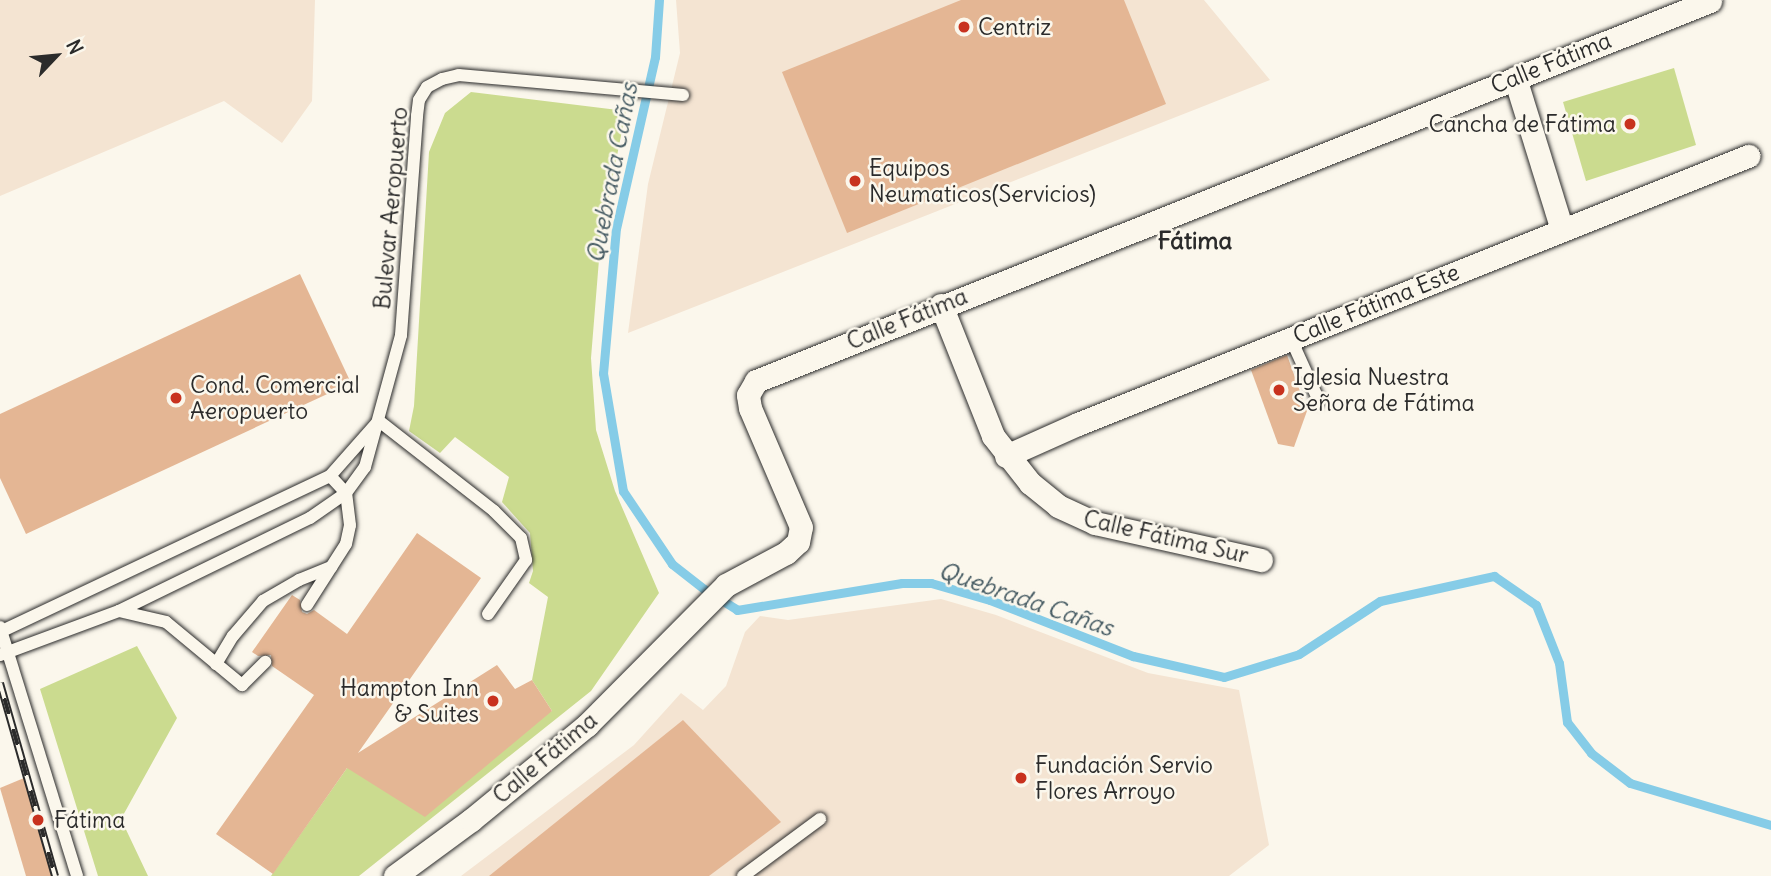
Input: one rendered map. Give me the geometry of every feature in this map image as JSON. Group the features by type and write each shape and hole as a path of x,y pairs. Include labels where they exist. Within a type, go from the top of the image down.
{"street":[{"name":"Calle Fátima","path":"395,876 471,820 587,725 726,585 786,553 798,542 801,527 750,408 748,395 756,381 941,305 1710,1"},
{"path":"1515,78 1562,230"},
{"name":"Calle Fátima Este","path":"1006,456 1078,424 1748,156"},
{"name":"Calle Fátima Sur","path":"941,305 993,436 1030,484 1077,517 1261,560"}],"lane":[{"name":"Bulevar Aeropuerto","path":"4,654 119,611 310,518 346,493 365,467 401,335 419,100 427,88 442,79 459,75 683,95"},
{"path":"1291,339 1319,401"},
{"name":"Bulevar Aeropuerto","path":"0,630 330,476 379,421"},
{"path":"379,421 494,511 522,538 526,560 488,614"},
{"path":"307,605 346,544 350,525 346,493 330,476"},
{"path":"216,664 233,636 263,601 299,580 331,567"},
{"path":"119,611 166,622 187,636 242,685 265,662"},
{"path":"0,630 4,654 77,876"},
{"path":"743,876 820,819"}],"shaded area":[{"path":"0,0 315,0 312,101 282,143 224,101 0,196"},
{"path":"676,0 1204,0 1270,80 628,333 648,184 680,53"},
{"name":"Fundación Servio Flores Arroyo","path":"941,599 996,615 1148,673 1239,690 1269,845 1229,876 461,876 634,745 681,693 703,710 726,686 745,632 760,616 788,620"}],"green space":[{"name":"Cancha de Fátima","path":"1674,68 1696,145 1586,181 1563,102"},
{"path":"471,92 626,111 601,235 591,358 596,430 615,491 659,593 591,691 359,876 271,876 347,768 552,711 532,680 548,597 529,583 533,571 530,533 502,502 509,477 455,437 440,453 409,431 414,406 429,152 445,113"},
{"path":"137,646 177,718 121,819 148,876 98,876 40,689"}],"building":[{"path":"961,0 1124,0 1166,104 847,233 782,72"},
{"name":"Cond. Comercial Aeropuerto","path":"300,274 351,383 26,534 0,478 0,414"},
{"name":"Iglesia Nuestra Señora de Fátima","path":"1287,355 1307,411 1294,447 1278,444 1251,370"},
{"name":"Hampton Inn & Suites","path":"417,533 481,578 358,753 497,665 515,689 532,680 552,711 425,817 347,768 273,874 216,834 314,695 272,666 271,655 258,656 252,652 292,595 300,600 302,612 307,614 314,610 347,634"},
{"path":"683,720 781,822 709,876 489,876"},
{"name":"Fátima","path":"24,778 52,876 26,876 0,788"}],"waterway":[{"name":"Quebrada Cañas","path":"659,0 655,57 616,228 603,373 623,491 672,564 704,589 737,610 902,583 931,583 990,600 1133,656 1224,677 1299,654 1380,601 1494,576 1536,605 1559,663 1567,722 1591,753 1630,783 1771,825"}],"railway":[{"path":"0,683 55,876"}],"place":[{"name":"Centriz","path":"964,27"},
{"name":"Cancha de Fátima","path":"1630,124"},
{"name":"Equipos Neumaticos(Servicios)","path":"855,181"},
{"name":"Iglesia Nuestra Señora de Fátima","path":"1279,390"},
{"name":"Cond. Comercial Aeropuerto","path":"176,398"},
{"name":"Hampton Inn & Suites","path":"493,701"},
{"name":"Fundación Servio Flores Arroyo","path":"1021,778"},
{"name":"Fátima","path":"38,820"}],"district":[{"name":"Fátima","path":"1195,241"}]}
